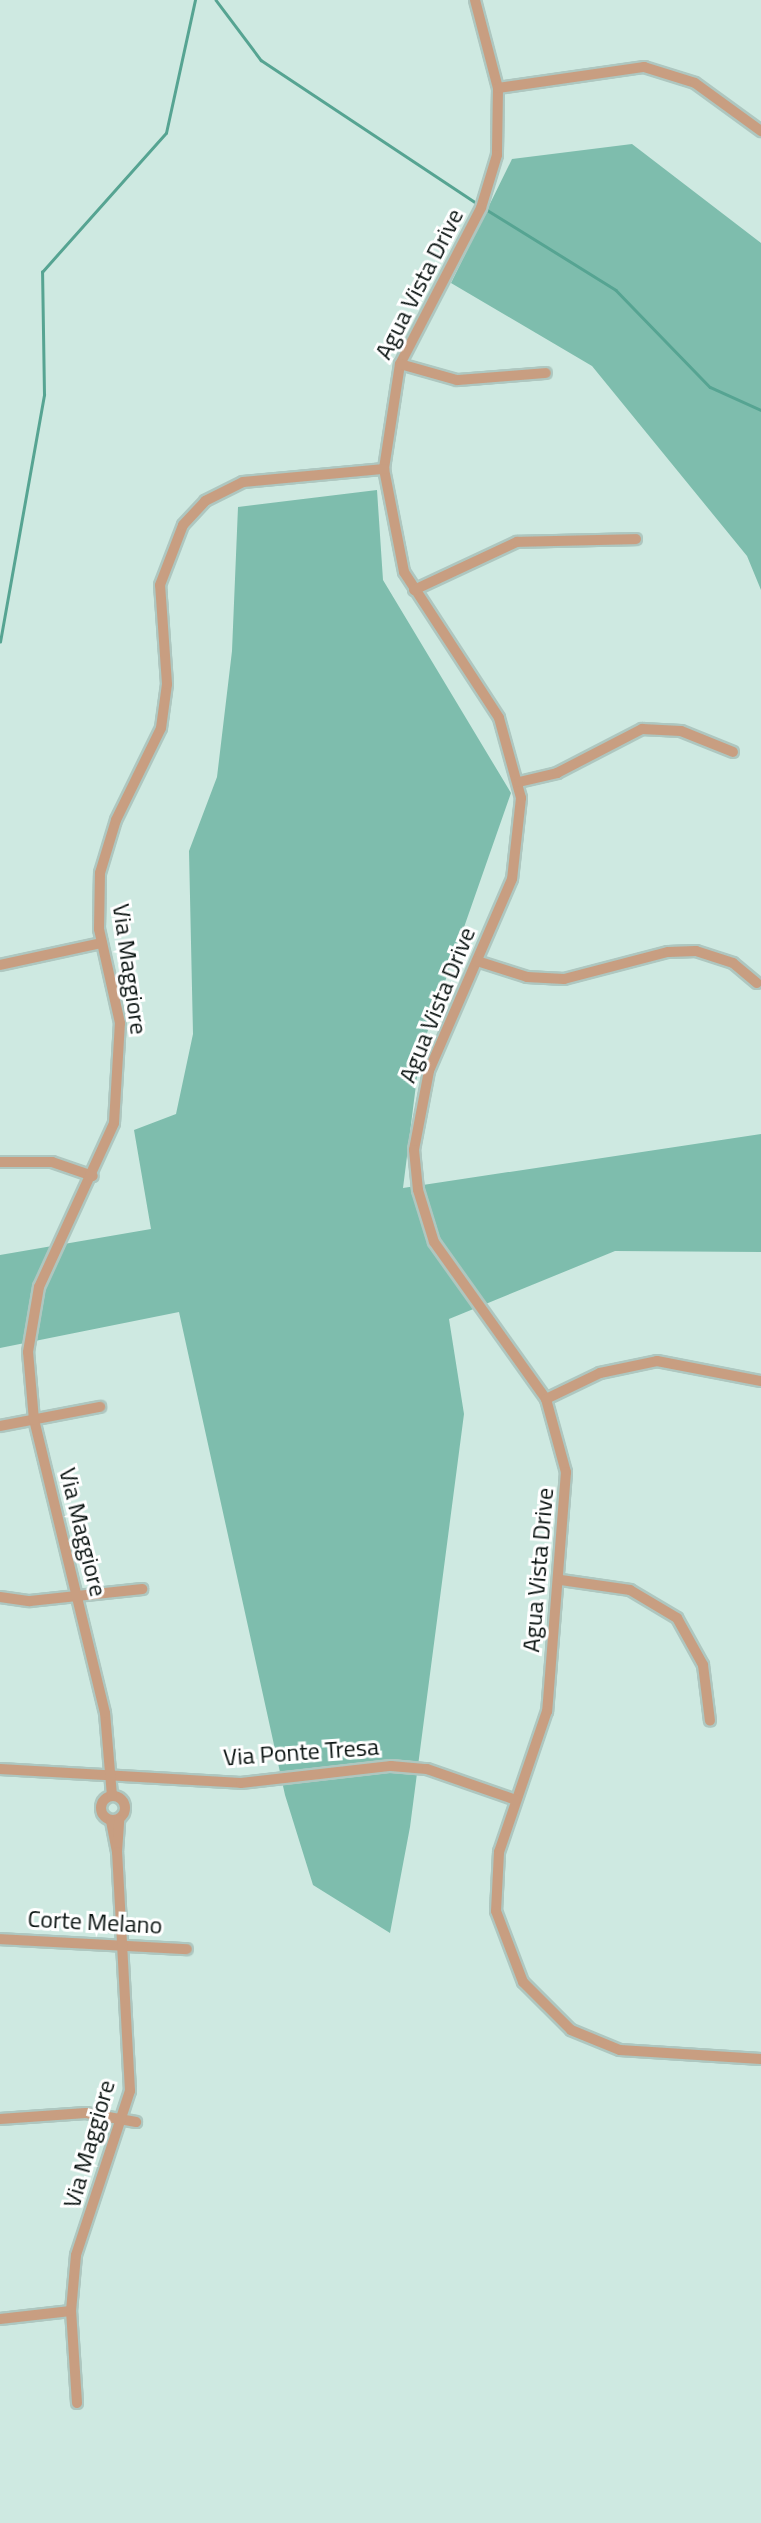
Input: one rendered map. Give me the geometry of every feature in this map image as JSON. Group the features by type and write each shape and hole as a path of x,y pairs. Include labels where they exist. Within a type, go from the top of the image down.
{"street":[{"name":"Agua Vista Drive","path":"475,0 498,88 500,139 486,195 400,364 384,469 395,541 414,590 499,718 519,782 516,863 419,1105 418,1190 451,1272 546,1399 568,1486 547,1711 499,1852 496,1911 512,1964 541,2006 570,2030 620,2050 761,2059"},
{"path":"498,88 645,67 695,83 761,131"},
{"path":"400,364 457,380 546,373"},
{"name":"Via Maggiore","path":"111,1796 106,1713 34,1420 32,1312 114,1123 121,1064 120,1023 102,943 98,899 107,843 164,716 160,585 177,534 205,501 243,482 384,469"},
{"path":"414,590 517,542 636,539"},
{"path":"519,782 557,773 642,729 681,731 733,752"},
{"path":"0,965 102,943"},
{"path":"477,961 516,975 564,979 668,952 696,951 733,963 757,983"},
{"path":"0,1162 51,1163 93,1176"},
{"path":"546,1399 600,1373 657,1361 761,1381"},
{"path":"0,1426 100,1407"},
{"path":"561,1580 630,1590 668,1611 700,1655 710,1721"},
{"path":"0,1597 142,1589"},
{"name":"Via Ponte Tresa","path":"0,1769 108,1772 241,1783 391,1766 427,1769 516,1800"},
{"path":"111,1796 124,1803 115,1820 101,1806 111,1796"},
{"name":"Via Maggiore","path":"77,2403 71,2311 76,2255 130,2091 131,2044 115,1820"},
{"name":"Corte Melano","path":"0,1939 125,1942 187,1949"},
{"path":"0,2119 75,2113 136,2122"},
{"path":"0,2319 71,2311"}],"green space":[{"path":"632,144 761,243 761,590 747,556 592,366 451,283 512,159"},
{"path":"377,490 383,580 511,793 420,1053 403,1188 761,1134 761,1252 615,1251 449,1319 464,1414 410,1827 390,1933 313,1885 285,1795 179,1312 0,1348 0,1255 151,1229 134,1130 176,1114 193,1034 189,851 217,777 232,651 238,507"}],"waterway":[{"path":"0,642 44,395 42,272 166,133 195,0"},
{"path":"216,0 261,60 478,204"},
{"path":"484,208 616,290 710,387 761,410"}]}
